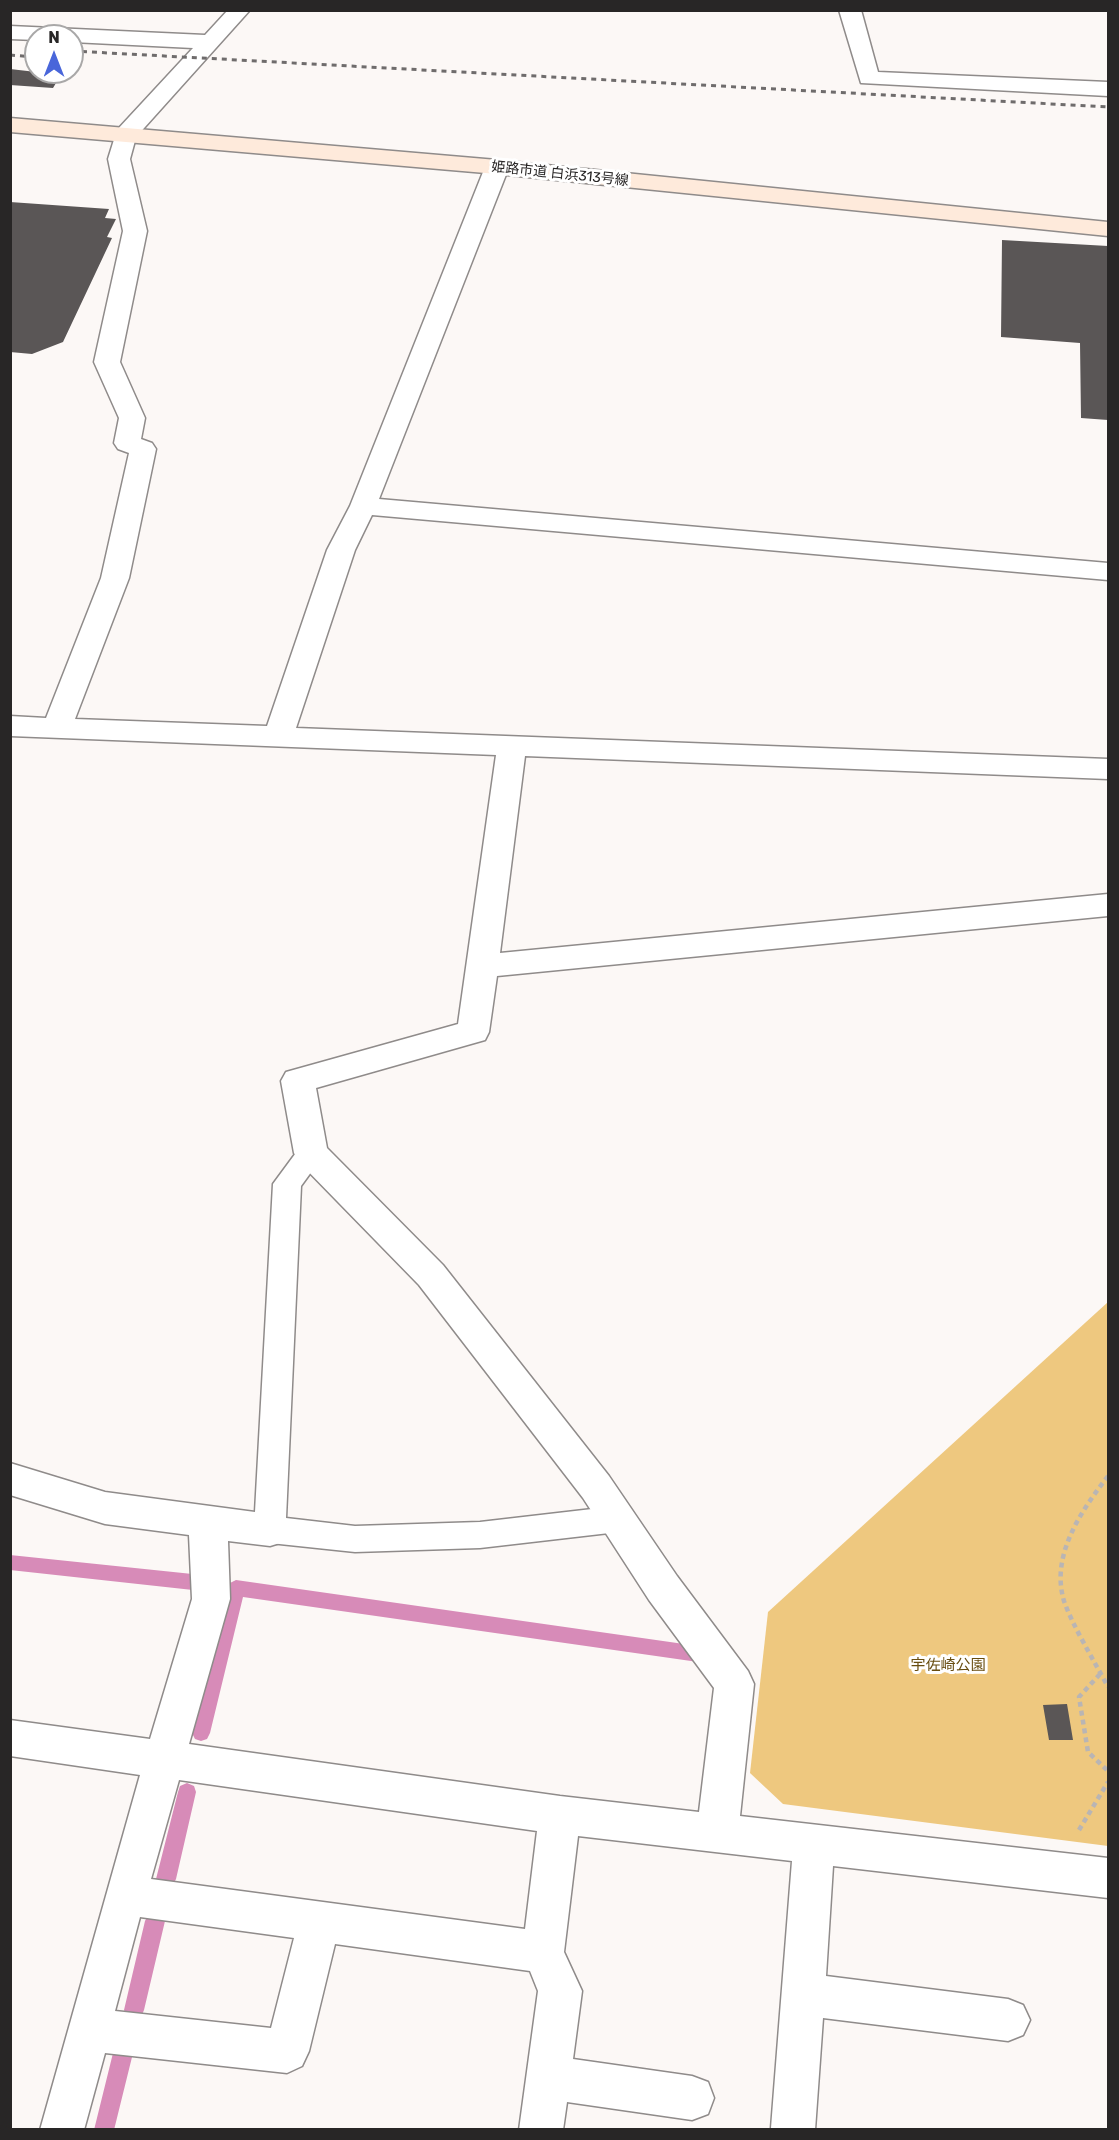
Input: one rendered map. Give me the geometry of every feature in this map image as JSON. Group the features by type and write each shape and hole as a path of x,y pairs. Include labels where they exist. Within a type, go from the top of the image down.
{"street":[{"path":"57,727 115,578 143,449 127,443 132,418 107,362 135,231 119,159 125,135 240,10"},
{"path":"850,10 870,78 1108,89"},
{"path":"10,32 212,42"},
{"name":"姫路市道 白浜313号線","path":"10,125 497,167 1108,229"},
{"path":"278,738 341,549 363,506 497,167"},
{"path":"363,506 1108,571"},
{"path":"10,726 1108,769"},
{"path":"512,746 473,1032 298,1081 311,1153 431,1275 596,1487 663,1588 734,1684 717,1833"},
{"path":"483,966 1108,905"},
{"path":"10,1479 105,1508 270,1530"},
{"path":"62,2130 125,1895 211,1599 208,1522"},
{"path":"10,1738 560,1815 1108,1878"},
{"path":"541,2130 560,1991 543,1952 560,1815"},
{"path":"793,2128 814,1845"},
{"path":"125,1895 543,1952"},
{"path":"89,2030 287,2051 319,1922"},
{"path":"803,1994 1008,2020"},
{"path":"548,2077 692,2098"}],"lane":[{"path":"311,1153 287,1184 270,1530 367,1538 480,1534 618,1519"}],"path":[{"path":"1108,1476 1098,1486 1079,1514 1062,1560 1064,1600 1108,1687"},
{"path":"1100,1674 1079,1697 1088,1752 1108,1771"}],"green space":[{"name":"宇佐崎公園","path":"1108,1302 1108,1846 783,1804 750,1773 768,1612"}],"building":[{"path":"10,69 24,71 24,84 55,84 53,88 10,85"},
{"path":"10,202 109,209 105,218 116,219 107,237 112,238 63,342 32,354 10,352"},
{"path":"1002,240 1108,246 1108,420 1081,418 1080,343 1001,337"},
{"path":"1067,1704 1073,1740 1049,1740 1043,1705"}],"waterway":[{"path":"10,1562 202,1583"},
{"path":"201,1733 236,1588 698,1654"},
{"path":"166,1879 187,1792"},
{"path":"134,2010 155,1921"},
{"path":"104,2130 124,2049"}],"railway":[{"path":"84,52 1108,107"},
{"path":"10,55 24,56"}]}
